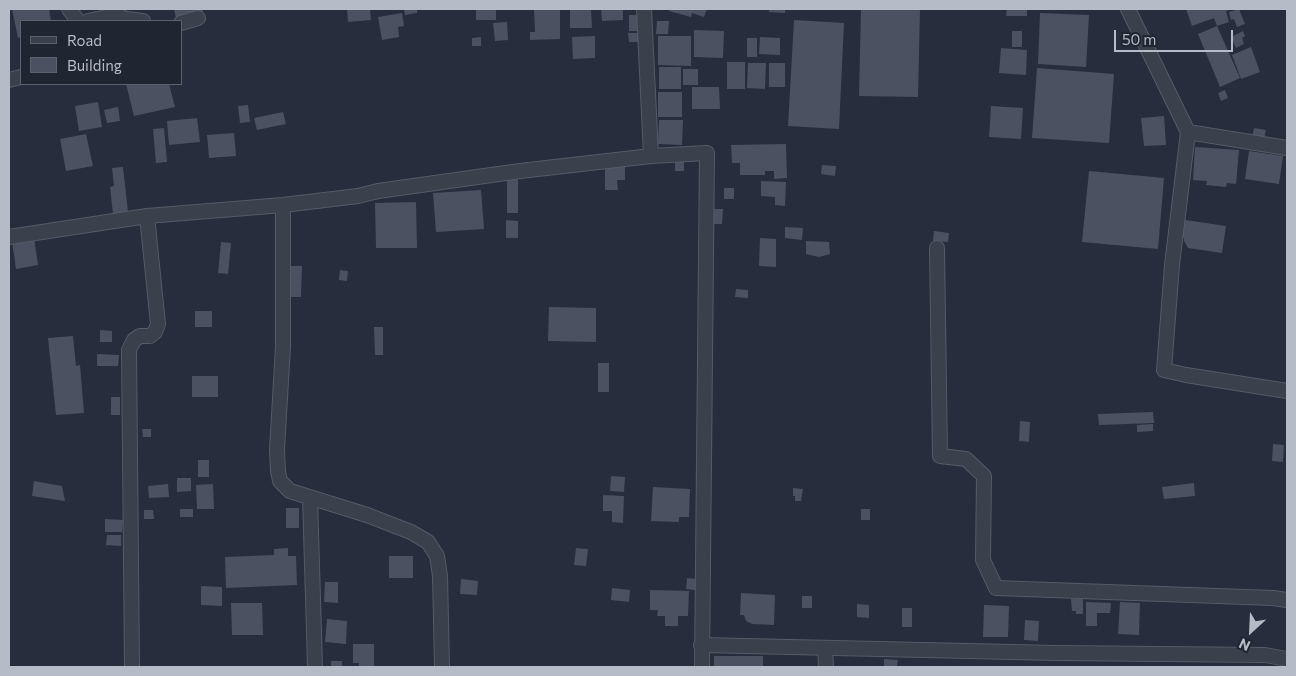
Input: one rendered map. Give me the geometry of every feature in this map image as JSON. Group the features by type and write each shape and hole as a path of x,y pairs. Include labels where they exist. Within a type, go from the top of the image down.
{"street":[{"path":"69,9 77,20"},
{"path":"644,9 651,156"},
{"path":"1128,9 1188,132 1172,265 1164,370 1287,391"},
{"path":"93,20 116,15 134,20"},
{"path":"182,23 198,18"},
{"path":"1188,132 1287,148"},
{"path":"9,237 147,216 282,205 358,196 378,191 520,171 651,156 707,153 702,667"},
{"path":"282,205 283,346 278,471 280,481 290,491 367,514 411,532 428,542 437,556 440,576 442,667"},
{"path":"132,667 129,350 134,340 140,336 150,336 155,332 158,324 147,216"},
{"path":"937,248 940,456 966,460 984,476 983,560 996,588 1287,600"},
{"path":"310,497 315,667"},
{"path":"701,645 826,648 1057,660 1265,655 1287,659"},
{"path":"826,648 826,667"}],"building":[{"path":"12,9 49,9 51,20 20,20 20,37 18,38"},
{"path":"174,9 202,9 203,11 176,18"},
{"path":"347,9 370,9 371,20 348,22"},
{"path":"404,9 417,9 417,13 405,15"},
{"path":"476,9 496,9 496,20 476,20"},
{"path":"560,9 560,39 530,40 530,32 535,32 534,10"},
{"path":"570,9 591,9 592,28 570,28"},
{"path":"601,9 623,9 623,20 602,21"},
{"path":"669,9 707,9 704,17 692,13 691,17 669,11"},
{"path":"769,9 785,9 785,13 769,12"},
{"path":"861,9 920,9 918,97 859,96"},
{"path":"1007,9 1027,9 1027,16 1006,16"},
{"path":"1186,9 1233,9 1226,11 1229,22 1217,26 1214,18 1192,26"},
{"path":"1239,9 1245,24 1237,27 1234,19 1231,20 1229,12"},
{"path":"402,13 404,26 398,27 399,37 382,40 378,17"},
{"path":"1040,13 1089,15 1086,67 1038,64"},
{"path":"629,15 639,15 639,31 629,31"},
{"path":"794,20 844,23 839,129 788,126"},
{"path":"657,21 669,21 668,34 656,34"},
{"path":"507,22 508,40 495,41 493,23"},
{"path":"1217,26 1240,78 1220,87 1198,34"},
{"path":"694,30 724,31 723,58 694,57"},
{"path":"1012,31 1022,31 1022,47 1012,47"},
{"path":"1243,31 1245,36 1242,38 1244,44 1236,48 1231,37"},
{"path":"628,33 639,33 639,42 629,42"},
{"path":"595,36 595,58 573,59 572,37"},
{"path":"658,36 691,36 691,66 658,65"},
{"path":"481,37 481,46 472,46 472,38"},
{"path":"760,37 780,38 780,55 759,54"},
{"path":"747,38 757,38 757,57 747,57"},
{"path":"1251,47 1260,72 1241,79 1232,55"},
{"path":"1001,48 1027,50 1026,75 999,73"},
{"path":"727,62 745,62 745,89 727,89"},
{"path":"748,63 766,63 765,89 747,88"},
{"path":"769,63 785,63 785,87 769,87"},
{"path":"659,67 681,67 681,89 659,89"},
{"path":"1037,68 1114,74 1109,143 1032,138"},
{"path":"683,69 698,69 698,85 683,85"},
{"path":"126,85 169,85 175,107 134,116"},
{"path":"692,87 719,87 720,109 692,109"},
{"path":"1225,90 1228,98 1221,101 1218,93"},
{"path":"658,92 682,92 682,117 658,117"},
{"path":"98,102 102,127 79,131 75,106"},
{"path":"248,105 250,122 240,123 238,106"},
{"path":"991,106 1023,108 1021,139 989,137"},
{"path":"118,107 120,121 107,123 104,110"},
{"path":"283,112 286,124 257,130 254,118"},
{"path":"1164,116 1166,145 1144,146 1141,118"},
{"path":"197,118 200,142 169,145 167,121"},
{"path":"659,120 683,120 682,145 658,144"},
{"path":"164,128 167,162 156,163 153,129"},
{"path":"1254,128 1266,130 1264,139 1252,138"},
{"path":"234,133 236,156 209,158 207,135"},
{"path":"86,134 93,166 66,171 60,139"},
{"path":"786,144 787,178 774,179 774,171 765,171 765,175 740,175 740,163 732,163 731,145"},
{"path":"1195,147 1239,150 1236,184 1227,183 1226,187 1206,185 1207,181 1193,180"},
{"path":"1249,151 1283,156 1279,184 1245,179"},
{"path":"675,160 684,160 684,171 675,171"},
{"path":"822,165 836,166 835,176 821,174"},
{"path":"123,167 128,212 113,214 110,187 114,186 112,168"},
{"path":"605,167 625,167 625,180 617,180 618,190 605,190"},
{"path":"1089,171 1164,178 1158,249 1082,242"},
{"path":"507,179 518,179 518,213 507,213"},
{"path":"761,181 786,182 785,206 775,205 775,197 761,196"},
{"path":"724,188 734,188 734,199 724,199"},
{"path":"481,190 484,229 436,232 433,193"},
{"path":"416,202 417,248 376,248 375,203"},
{"path":"713,209 723,209 722,224 713,224"},
{"path":"1179,219 1226,226 1222,253 1188,248 1184,238 1177,237"},
{"path":"506,220 518,221 518,238 506,238"},
{"path":"785,227 803,228 802,240 785,238"},
{"path":"934,231 949,233 948,242 933,241"},
{"path":"34,237 38,265 16,269 12,241"},
{"path":"760,238 776,239 776,267 759,266"},
{"path":"806,241 829,242 830,254 819,257 806,254"},
{"path":"221,242 231,243 228,274 218,273"},
{"path":"291,266 302,266 301,297 290,297"},
{"path":"340,270 348,271 347,281 339,280"},
{"path":"736,289 748,290 748,298 735,297"},
{"path":"549,307 596,308 596,342 548,341"},
{"path":"195,311 212,311 212,327 195,327"},
{"path":"374,327 383,327 383,355 375,355"},
{"path":"100,330 112,331 112,342 100,342"},
{"path":"73,336 76,366 80,365 84,413 56,415 48,338"},
{"path":"97,354 119,355 118,366 97,366"},
{"path":"598,363 609,363 609,392 598,392"},
{"path":"192,376 218,376 218,397 192,397"},
{"path":"111,397 120,397 120,415 111,415"},
{"path":"1153,412 1154,423 1099,425 1098,414"},
{"path":"1020,421 1030,422 1029,442 1019,441"},
{"path":"1153,424 1153,431 1137,432 1137,425"},
{"path":"142,429 151,429 151,437 143,437"},
{"path":"1273,444 1284,445 1283,462 1272,461"},
{"path":"198,460 209,460 209,477 198,477"},
{"path":"611,476 625,477 624,492 610,491"},
{"path":"177,478 191,478 191,491 177,492"},
{"path":"34,481 62,486 65,501 32,496"},
{"path":"1194,483 1195,496 1164,499 1162,487"},
{"path":"168,484 169,497 149,498 148,486"},
{"path":"213,484 214,509 197,509 196,485"},
{"path":"653,487 690,489 689,517 679,517 679,522 651,521"},
{"path":"793,488 803,489 801,501 795,501"},
{"path":"603,495 624,496 623,523 612,522 612,511 603,511"},
{"path":"286,508 299,508 299,528 286,528"},
{"path":"180,509 193,509 193,517 180,517"},
{"path":"861,509 870,509 870,520 861,520"},
{"path":"144,510 153,510 154,519 144,519"},
{"path":"105,519 123,520 122,532 105,532"},
{"path":"107,535 121,535 121,546 106,545"},
{"path":"288,548 288,556 296,556 297,585 226,588 225,557 274,555 274,549"},
{"path":"576,548 588,549 586,566 574,565"},
{"path":"389,556 413,556 413,578 389,578"},
{"path":"687,578 696,579 695,590 686,589"},
{"path":"461,579 478,581 477,595 460,594"},
{"path":"325,582 338,582 338,603 324,602"},
{"path":"201,586 222,587 222,606 201,605"},
{"path":"612,588 630,590 629,602 611,600"},
{"path":"650,590 689,591 688,616 678,616 678,626 665,626 665,616 657,616 658,610 650,610"},
{"path":"741,593 775,595 774,625 752,624 746,621 744,615 740,615"},
{"path":"802,596 812,596 812,608 802,608"},
{"path":"1071,599 1083,599 1083,614 1076,614 1076,611 1072,611"},
{"path":"1086,602 1111,603 1110,613 1097,613 1097,626 1086,626"},
{"path":"1120,602 1140,603 1139,635 1118,634"},
{"path":"231,603 262,603 263,635 232,635"},
{"path":"857,604 869,605 869,618 857,617"},
{"path":"984,605 1009,606 1008,637 983,637"},
{"path":"902,608 912,608 912,627 902,627"},
{"path":"327,619 347,621 346,644 325,642"},
{"path":"1025,620 1039,621 1038,641 1024,640"},
{"path":"353,644 374,644 374,667 359,667 359,663 353,663"},
{"path":"714,656 763,656 763,667 714,667"},
{"path":"884,659 898,660 897,667 884,667"},
{"path":"331,661 342,661 342,667 331,667"}]}
